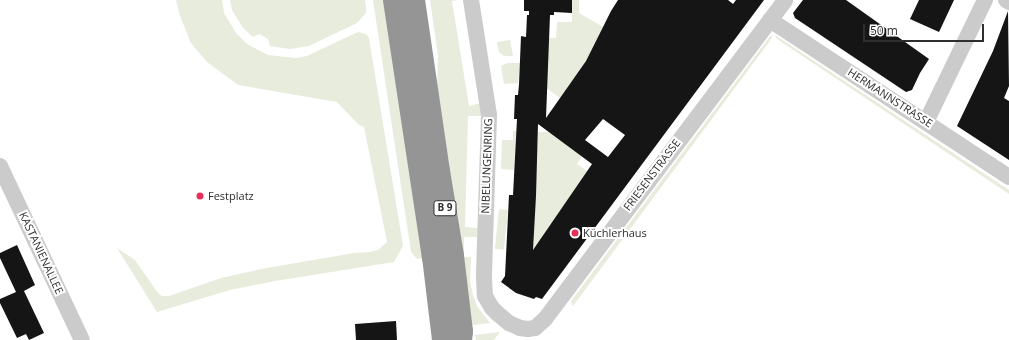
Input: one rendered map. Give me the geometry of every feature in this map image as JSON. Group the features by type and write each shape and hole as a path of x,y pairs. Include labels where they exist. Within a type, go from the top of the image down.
{"highway":[{"name":"B 9","path":"394,0 433,257 443,340"},
{"name":"B 9","path":"414,0 439,171 454,256 462,331 461,340"}],"street":[{"name":"NIBELUNGENRING","path":"471,0 489,115 485,296 492,308 509,323"},
{"name":"FRIESENSTRASSE","path":"509,323 520,328 528,329 535,328 545,319 785,0"},
{"path":"926,122 985,0"},
{"name":"HERMANNSTRASSE","path":"770,20 1009,177"},
{"name":"KASTANIENALLEE","path":"0,166 82,340"}],"green space":[{"path":"176,0 222,0 224,13 236,33 247,44 268,55 296,58 307,56 358,32 366,34 369,38 403,246 394,262 275,281 230,290 157,312 117,248 135,260 158,293 162,296 169,296 221,278 261,269 354,253 370,252 378,250 387,242 364,127 358,124 337,102 238,85 207,62 191,43 180,16"},
{"path":"230,0 365,0 366,13 357,23 309,46 290,49 270,46 268,39 259,34 253,37 243,28 232,10"},
{"path":"373,0 385,0 424,258 417,259 411,252"},
{"path":"430,0 459,0 452,1 469,106 481,103 481,116 468,116 465,227 478,228 477,237 464,237 464,257 471,257 470,282 473,295 477,306 490,323 467,326 437,89 438,56"},
{"path":"572,0 579,0 579,13 603,27 586,61 560,98 541,84 549,38 556,38 557,22 572,22"},
{"path":"771,35 772,38 573,306 571,301"},
{"path":"775,35 1009,190 1009,194 777,39"},
{"path":"510,40 513,56 504,56 499,52 497,42"},
{"path":"508,63 520,63 518,83 504,84 501,66"},
{"path":"513,131 516,131 514,170 501,169 502,140 513,140"},
{"path":"538,132 550,132 582,156 577,164 587,171 533,251"},
{"path":"499,209 508,210 504,250 495,249"},
{"path":"500,332 494,340 476,340 475,335"}],"building":[{"path":"524,0 572,0 572,13 554,12 554,15 550,15 546,118 586,61 618,0 728,0 733,4 736,0 764,0 542,299 536,297 534,299 516,293 501,282 505,276 509,195 513,195 517,119 514,119 515,95 518,95 521,36 526,37 527,15 529,15 529,11 524,11","holes":["603,119 625,135 608,157 585,140","538,124 592,164 533,250 536,196"]},
{"path":"803,0 846,0 929,59 912,90 906,92 795,18 793,13"},
{"path":"919,0 954,0 939,32 910,19"},
{"path":"1008,11 1009,86 1004,98 1009,101 1009,160 957,126 993,51"},
{"path":"17,245 35,285 24,291 44,333 29,340 26,334 17,338 0,303 0,299 16,292 0,258 0,253"},
{"path":"396,321 397,340 356,340 355,324"}],"place":[{"name":"Festplatz","path":"200,196"},
{"name":"Küchlerhaus","path":"575,233"}]}
